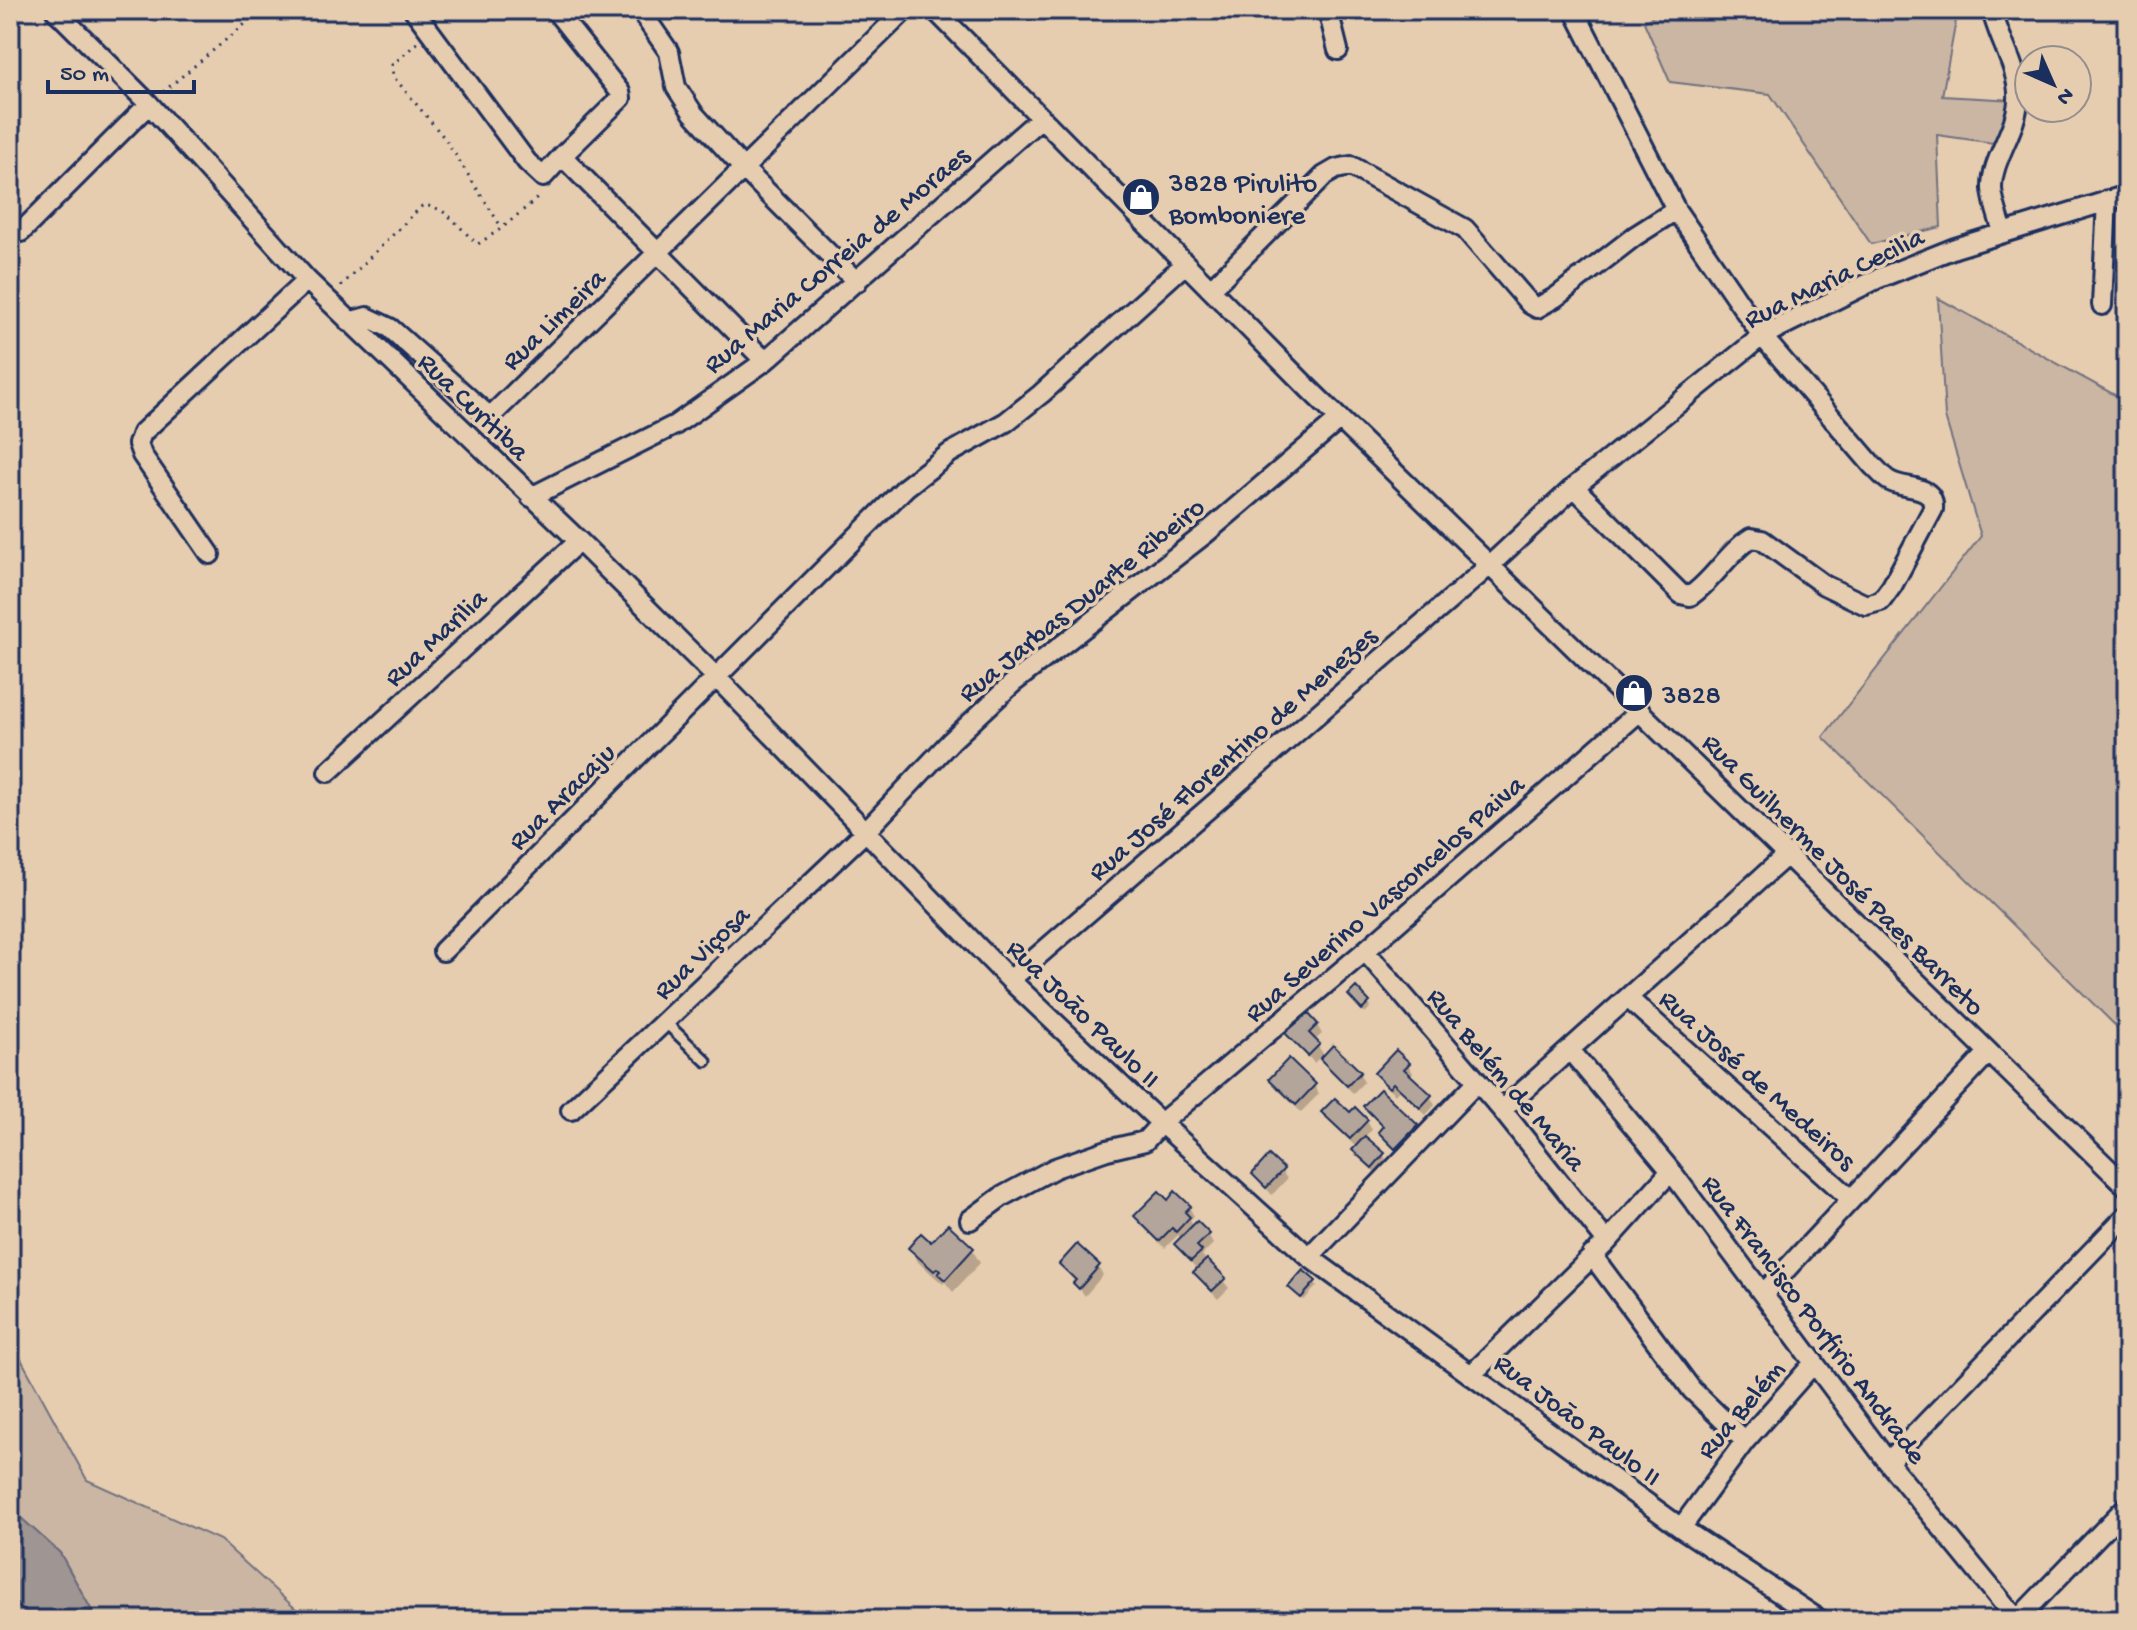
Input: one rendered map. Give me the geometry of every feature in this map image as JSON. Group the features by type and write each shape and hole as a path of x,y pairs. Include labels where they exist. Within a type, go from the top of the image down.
{"street":[{"name":"Rua Curitiba","path":"55,10 149,104 307,280 579,541 866,831"},
{"path":"414,10 527,162 543,177 621,98 620,92 560,17 581,10"},
{"path":"640,10 669,52 676,87 682,99 744,169 857,282"},
{"name":"Rua Limeira","path":"349,322 367,317 390,328 489,415 494,413 905,10"},
{"name":"Rua Guilherme José Paes Barreto","path":"935,10 1340,419 2127,1187"},
{"path":"1328,10 1338,50"},
{"path":"1574,10 1676,210 1762,336 1880,473 1898,485 1925,490 1931,495 1933,509 1881,601 1866,605 1824,585 1762,540 1751,538 1738,546 1702,588 1690,596 1681,594 1574,487"},
{"path":"1992,10 2019,97 2008,140 1994,173 1992,189 2003,232"},
{"path":"21,232 149,104"},
{"name":"Rua Maria Correia de Moraes","path":"531,497 675,425 765,361 1041,118"},
{"path":"562,156 765,361"},
{"path":"1211,289 1324,176 1351,166 1465,229 1530,304 1537,308 1676,210"},
{"name":"Rua Maria Cecilia","path":"1489,566 1574,487 1762,336 1877,279 2003,232 2127,195"},
{"path":"2102,305 2107,200"},
{"name":"Rua Aracaju","path":"443,951 906,487 950,453 1006,422 1185,264"},
{"path":"210,554 142,455 138,444 142,433 307,280"},
{"name":"Rua Jarbas Duarte Ribeiro","path":"866,831 951,741 1013,683 1205,534 1340,419"},
{"name":"Rua Marilia","path":"328,772 579,541"},
{"name":"Rua José Florentino de Menezes","path":"1010,980 1489,566"},
{"name":"Rua Severino Vasconcelos Paiva","path":"970,1220 1001,1197 1055,1168 1145,1141 1161,1123 1365,951 1640,711"},
{"name":"Rua João Paulo II","path":"866,831 1010,980 1309,1257 1681,1528 1820,1620"},
{"name":"Rua Viçosa","path":"571,1110 866,831"},
{"path":"1502,1110 1788,854"},
{"name":"Rua Belém de Maria","path":"1365,951 1502,1110 1607,1242"},
{"name":"Rua José de Medeiros","path":"1629,999 1851,1199"},
{"name":"Rua Francisco Porfirio Andrade","path":"1570,1050 1671,1171 1888,1462 2017,1620"},
{"path":"1763,1294 1988,1053"},
{"path":"1309,1257 1477,1082"},
{"path":"1472,1374 1607,1242 1671,1171"},
{"path":"1888,1462 2127,1215"},
{"path":"1592,1255 1692,1390 1745,1441"},
{"name":"Rua Belém","path":"1681,1528 1745,1441 1813,1364"},
{"path":"2017,1620 2127,1506"}],"lane":[{"path":"665,1022 706,1061"}],"path":[{"path":"149,104 262,10"},
{"path":"429,32 392,65 391,70 446,140 502,228"},
{"path":"327,300 422,206 436,208 451,217 478,244 544,193 543,177"}],"shaded area":[{"path":"1662,10 1958,10 1942,96 2013,100 2013,106 2000,144 1937,135 1941,227 1871,244 1770,94 1670,82 1644,22"},
{"path":"1938,298 2122,399 2127,395 2127,1037 1823,737 1981,536 1945,417"},
{"path":"10,1339 87,1480 220,1540 308,1620 97,1620 60,1553 10,1508"},
{"path":"10,1508 60,1553 97,1620 32,1620 10,1598"},
{"path":"10,1598 32,1620 10,1620"}],"building":[{"path":"1356,987 1370,1002 1362,1010 1348,995"},
{"path":"1307,1012 1318,1024 1309,1033 1320,1044 1308,1056 1285,1033"},
{"path":"1333,1045 1361,1072 1347,1086 1320,1059"},
{"path":"1396,1050 1410,1063 1404,1069 1432,1095 1420,1108 1393,1083 1389,1088 1374,1073"},
{"path":"1289,1058 1316,1084 1296,1105 1269,1079"},
{"path":"1380,1089 1418,1125 1395,1149 1378,1132 1383,1126 1363,1106"},
{"path":"1335,1098 1350,1112 1355,1107 1368,1120 1350,1139 1321,1112"},
{"path":"1365,1136 1385,1153 1372,1168 1352,1150"},
{"path":"1269,1155 1284,1169 1266,1188 1252,1174"},
{"path":"1159,1191 1168,1200 1175,1191 1191,1206 1185,1212 1190,1217 1176,1232 1172,1228 1159,1241 1134,1216"},
{"path":"1197,1221 1210,1234 1197,1246 1202,1251 1191,1261 1174,1244"},
{"path":"948,1224 974,1248 945,1280 938,1274 941,1271 938,1268 934,1271 908,1248 921,1233 931,1242"},
{"path":"1077,1244 1100,1265 1079,1289 1073,1283 1076,1280 1059,1264"},
{"path":"1207,1259 1226,1278 1212,1291 1193,1272"},
{"path":"1303,1270 1316,1281 1301,1298 1288,1287"}],"place":[{"name":"3828 Pirulito Bomboniere","path":"1141,197"},
{"name":"3828","path":"1634,693"}]}
